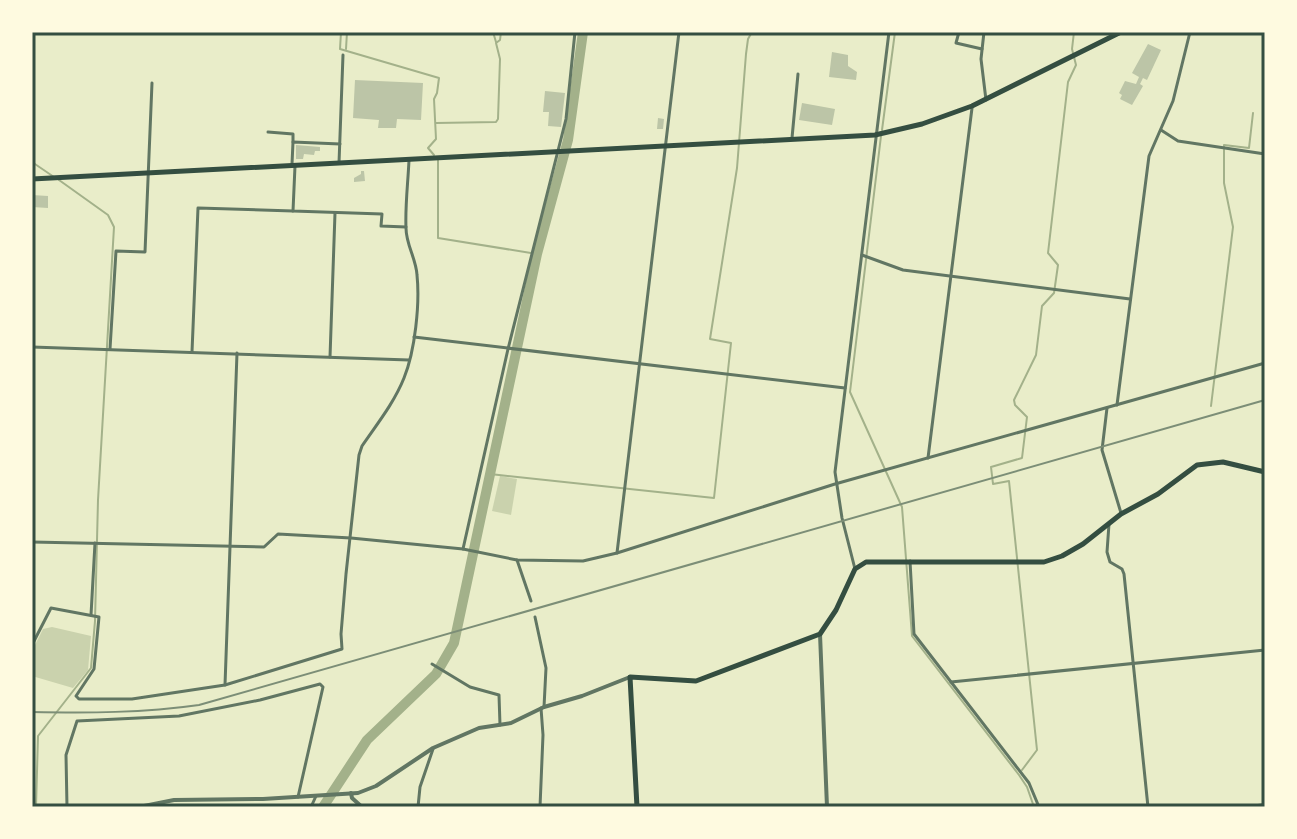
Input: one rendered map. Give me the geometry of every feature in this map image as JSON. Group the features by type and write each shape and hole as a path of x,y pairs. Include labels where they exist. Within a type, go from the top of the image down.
{"main road":[{"path":"32,179 875,135 922,124 972,106 1121,32"},
{"path":"637,807 630,677 696,681 820,634 859,565 872,561 1044,562 1083,544 1121,514 1158,494 1197,465 1229,462 1265,472"}],"street":[{"path":"463,549 508,349 566,119 575,32"},
{"path":"617,553 679,32"},
{"path":"855,569 835,484 889,32"},
{"path":"959,32 956,43 982,49"},
{"path":"984,32 982,49 986,100"},
{"path":"1117,405 1149,156 1173,101 1190,32"},
{"path":"339,164 343,55"},
{"path":"792,141 798,74"},
{"path":"110,349 116,251 145,252 152,83"},
{"path":"928,458 972,106"},
{"path":"1161,130 1178,141 1265,154"},
{"path":"268,132 293,134 293,211"},
{"path":"293,142 340,144"},
{"path":"32,645 51,608 99,617 94,669 76,696 79,699 132,699 225,685 342,649 359,455 406,376 414,337 418,276 408,246 406,227 409,160"},
{"path":"192,352 198,208 382,214 381,226 406,227"},
{"path":"330,357 335,213"},
{"path":"862,255 897,269 1130,299"},
{"path":"414,337 845,388"},
{"path":"32,347 409,360"},
{"path":"225,685 237,353"},
{"path":"32,542 264,547 278,534 463,549 517,560 583,561 835,484 1265,363"},
{"path":"1107,408 1102,450 1121,514"},
{"path":"1109,524 1107,552 1110,562 1122,569 1124,574 1148,807"},
{"path":"91,615 95,543"},
{"path":"517,560 531,601"},
{"path":"910,561 914,634 1029,783 1039,807"},
{"path":"535,617 546,668 540,807"},
{"path":"820,634 827,807"},
{"path":"951,682 1265,650"},
{"path":"432,664 470,687 499,695 500,725"},
{"path":"139,807 174,800 351,793 376,786 433,748 479,728 511,723 542,707 582,696 630,677"},
{"path":"67,807 66,755 77,721 179,716 320,684 323,687 298,797"},
{"path":"418,807 420,787 433,748"},
{"path":"351,793 362,807"},
{"path":"311,807 319,796"},
{"path":"1251,807 1265,805"}],"green space":[{"path":"500,476 517,479 511,515 492,511"},
{"path":"52,627 91,636 88,670 73,688 32,676 32,651 43,629"}],"building":[{"path":"1148,44 1161,50 1147,80 1143,78 1140,84 1143,86 1132,105 1120,99 1122,95 1119,93 1125,81 1136,84 1139,77 1132,73"},
{"path":"832,52 848,55 848,66 857,72 856,80 829,77"},
{"path":"355,80 423,83 421,120 397,119 396,128 378,128 379,120 353,118"},
{"path":"545,91 565,93 561,127 548,126 549,112 543,112"},
{"path":"802,103 835,109 832,125 799,120"},
{"path":"658,118 664,119 663,129 657,129"},
{"path":"296,145 320,147 320,151 296,159"},
{"path":"364,171 365,181 354,182 354,178"},
{"path":"32,195 48,196 48,208 32,207"}],"waterway":[{"path":"341,32 340,49 439,78 434,99 436,139 428,148 434,155"},
{"path":"346,49 347,32"},
{"path":"400,32 429,32"},
{"path":"493,32 496,42"},
{"path":"436,123 496,122 500,59 496,43 500,40 501,32"},
{"path":"323,807 367,740 436,674 454,643 537,254 568,140 583,32"},
{"path":"490,474 714,498 731,343 710,339 737,168 746,54 752,32"},
{"path":"882,130 895,32"},
{"path":"1022,770 1037,750 1009,481 993,484 991,467 1022,458 1027,417 1014,400 1036,355 1042,306 1054,293 1058,265 1048,253 1068,82 1076,65 1072,49 1074,32"},
{"path":"1211,406 1233,227 1224,183 1224,145 1249,148 1253,113"},
{"path":"881,136 850,392 902,507 912,636 1019,775 1034,807"},
{"path":"438,160 438,238 537,254"},
{"path":"32,162 54,177"},
{"path":"36,807 38,736 91,668 114,227 108,215 59,180"}],"railway":[{"path":"32,712 116,712 199,705 1265,400"}]}
